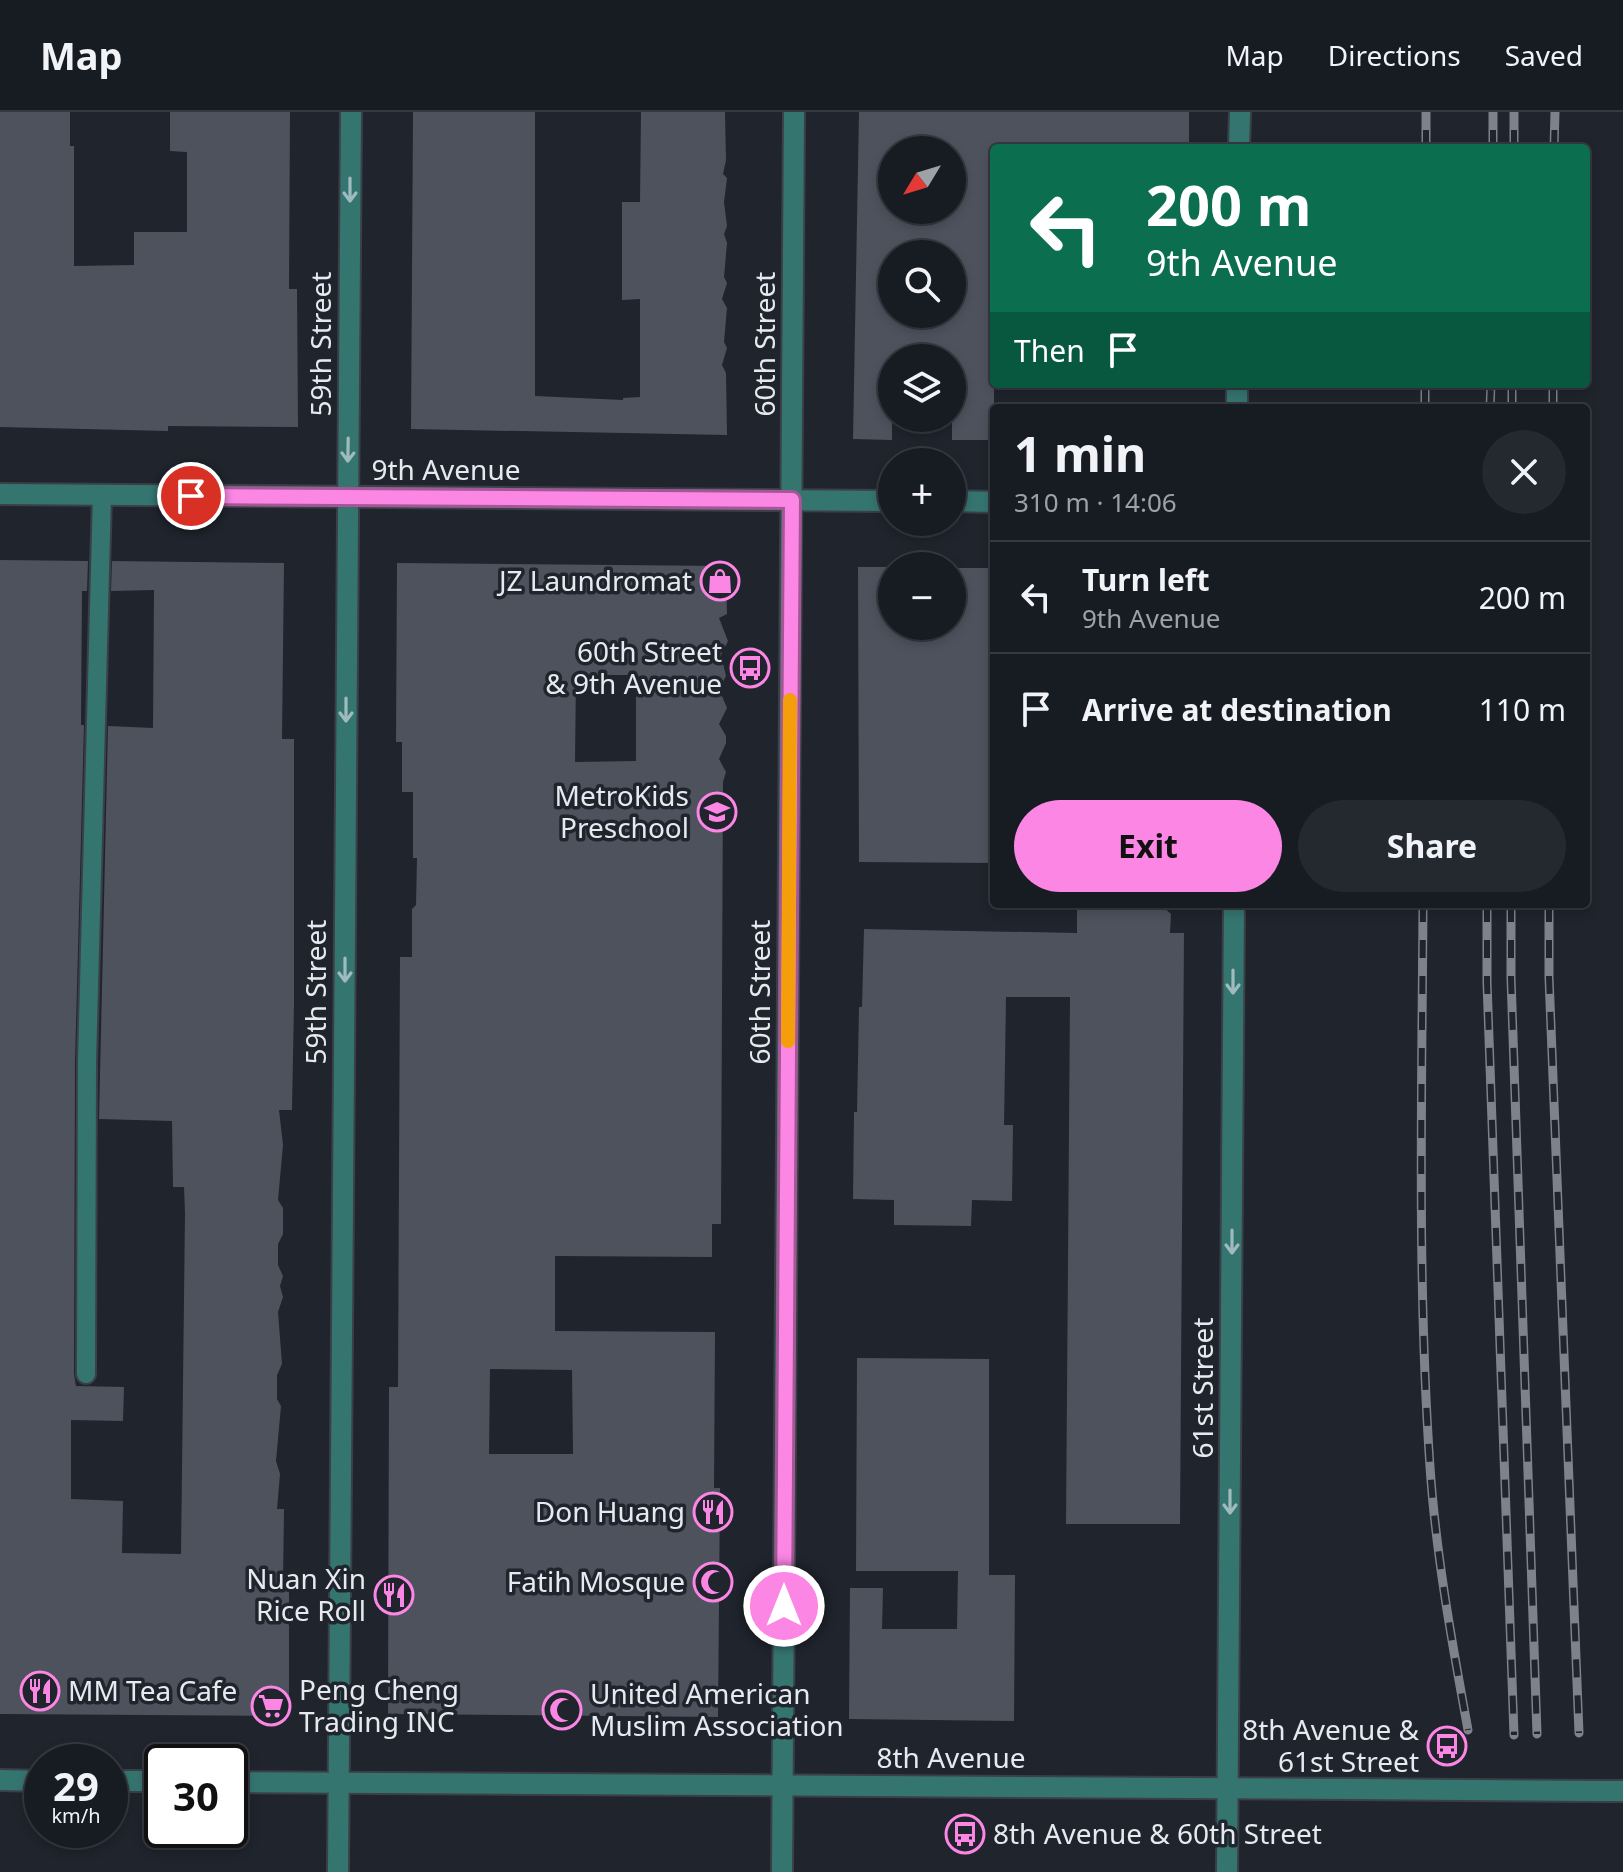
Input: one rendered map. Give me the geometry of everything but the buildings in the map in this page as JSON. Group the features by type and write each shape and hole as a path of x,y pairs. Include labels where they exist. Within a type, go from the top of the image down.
{"street":[{"name":"59th Street","path":"338,1872 351,112"},
{"name":"60th Street","path":"782,1872 794,112"},
{"path":"1239,144 1240,112"},
{"name":"9th Avenue","path":"0,494 878,501"},
{"path":"966,501 990,502"},
{"name":"61st Street","path":"1227,1872 1234,908"},
{"path":"0,1780 24,1781"},
{"name":"8th Avenue","path":"248,1782 1623,1791"}],"lane":[{"path":"86,1374 87,1062 102,495"}],"railway":[{"path":"1426,112 1426,144"},
{"path":"1493,112 1493,144"},
{"path":"1514,112 1514,144"},
{"path":"1554,144 1555,112"},
{"path":"1425,388 1425,404"},
{"path":"1490,404 1491,388"},
{"path":"1512,388 1512,404"},
{"path":"1553,388 1553,404"},
{"path":"1423,908 1421,1185 1426,1397 1436,1533 1468,1730"},
{"path":"1487,908 1487,982 1514,1735"},
{"path":"1511,908 1537,1734"},
{"path":"1549,908 1549,977 1579,1733"}],"slow traffic":[{"path":"788,1041 790,700"}],"place":[{"name":"JZ Laundromat","path":"720,581"},
{"name":"60th Street & 9th Avenue","path":"750,668"},
{"name":"MetroKids Preschool","path":"717,812"},
{"name":"Don Huang","path":"713,1512"},
{"name":"Fatih Mosque","path":"713,1582"},
{"name":"Nuan Xin Rice Roll","path":"394,1595"},
{"name":"MM Tea Cafe","path":"40,1691"},
{"name":"Peng Cheng Trading INC","path":"271,1706"},
{"name":"United American Muslim Association","path":"562,1710"},
{"name":"8th Avenue & 61st Street","path":"1447,1746"},
{"name":"8th Avenue & 60th Street","path":"965,1834"}],"route":[{"path":"191,496 792,500 784,1606"}]}
